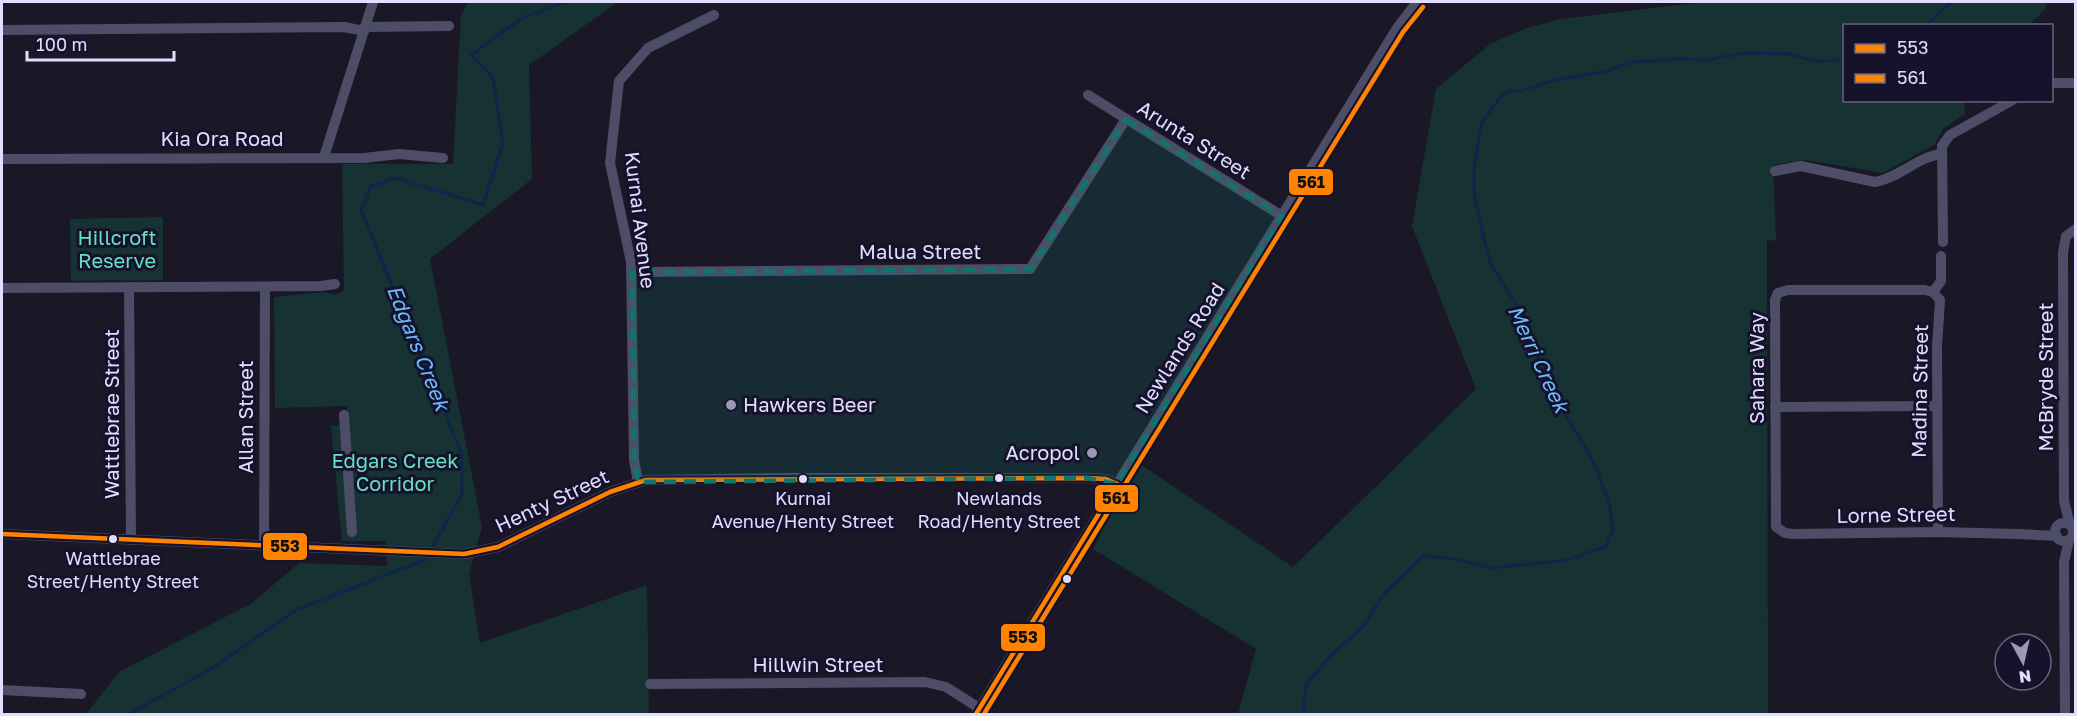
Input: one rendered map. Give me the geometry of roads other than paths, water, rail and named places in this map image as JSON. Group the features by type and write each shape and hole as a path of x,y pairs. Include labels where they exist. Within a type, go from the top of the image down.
{"street":[{"path":"324,157 373,2"},
{"name":"Newlands Road","path":"977,711 1398,28 1417,2"},
{"name":"Kurnai Avenue","path":"638,482 634,460 632,272 610,163 619,81 648,48 714,15"},
{"path":"2,30 344,27 364,29 449,26"},
{"path":"2053,83 2076,82"},
{"name":"Arunta Street","path":"1088,95 1282,216"},
{"path":"1943,242 1942,146 1950,135 2009,102"},
{"name":"Malua Street","path":"632,272 1030,269 1126,119"},
{"name":"Kia Ora Road","path":"2,159 364,158 399,154 443,158"},
{"path":"1775,171 1801,166 1875,182 1884,180 1924,158 1941,154"},
{"name":"McBryde Street","path":"2065,714 2064,562 2067,532 2064,501 2063,253 2066,236 2076,229"},
{"name":"Madina Street","path":"1938,532 1937,347 1940,300 1933,292 1941,281 1941,256"},
{"path":"2,288 265,287 335,284"},
{"name":"Wattlebrae Street","path":"129,287 131,540"},
{"name":"Allan Street","path":"264,547 265,287"},
{"name":"Sahara Way","path":"1776,527 1775,300 1778,293 1788,290 1924,290 1933,292"},
{"path":"1775,407 1937,406"},
{"path":"344,415 352,532"},
{"name":"Henty Street","path":"2,534 464,554 498,547 584,504 638,482 672,479 1087,478 1106,479 1117,484"},
{"name":"Lorne Street","path":"1776,527 1785,533 1793,534 2067,532"},
{"name":"Hillwin Street","path":"650,684 925,682 940,684 977,711"},
{"path":"2,690 81,694"}],"waterway":[{"name":"Edgars Creek","path":"431,550 462,494 462,455 361,210 371,186 396,178 483,205 503,144 493,78 471,55 522,18 566,2"},
{"name":"Merri Creek","path":"1927,24 1951,2"},
{"name":"Merri Creek","path":"1303,714 1306,685 1332,654 1363,627 1383,595 1423,556 1455,559 1491,568 1568,560 1606,546 1613,529 1610,507 1596,468 1579,436 1550,392 1539,368 1536,343 1523,315 1491,264 1484,239 1474,193 1474,166 1482,122 1500,98 1507,91 1520,91 1555,80 1608,71 1630,62 1707,60 1743,53 1789,54 1815,61 1843,60"},
{"name":"Edgars Creek","path":"129,714 211,669 296,610 427,559 428,556"}],"place":[{"name":"Hawkers Beer","path":"731,405"},
{"name":"Acropol","path":"1092,453"},
{"name":"Newlands Road/Henty Street","path":"999,478"},
{"name":"Kurnai Avenue/Henty Street","path":"803,479"},
{"name":"Wattlebrae Street/Henty Street","path":"113,539"}],"park label":[{"name":"Hillcroft Reserve","path":"117,250"},
{"name":"Edgars Creek Corridor","path":"395,472"}]}
